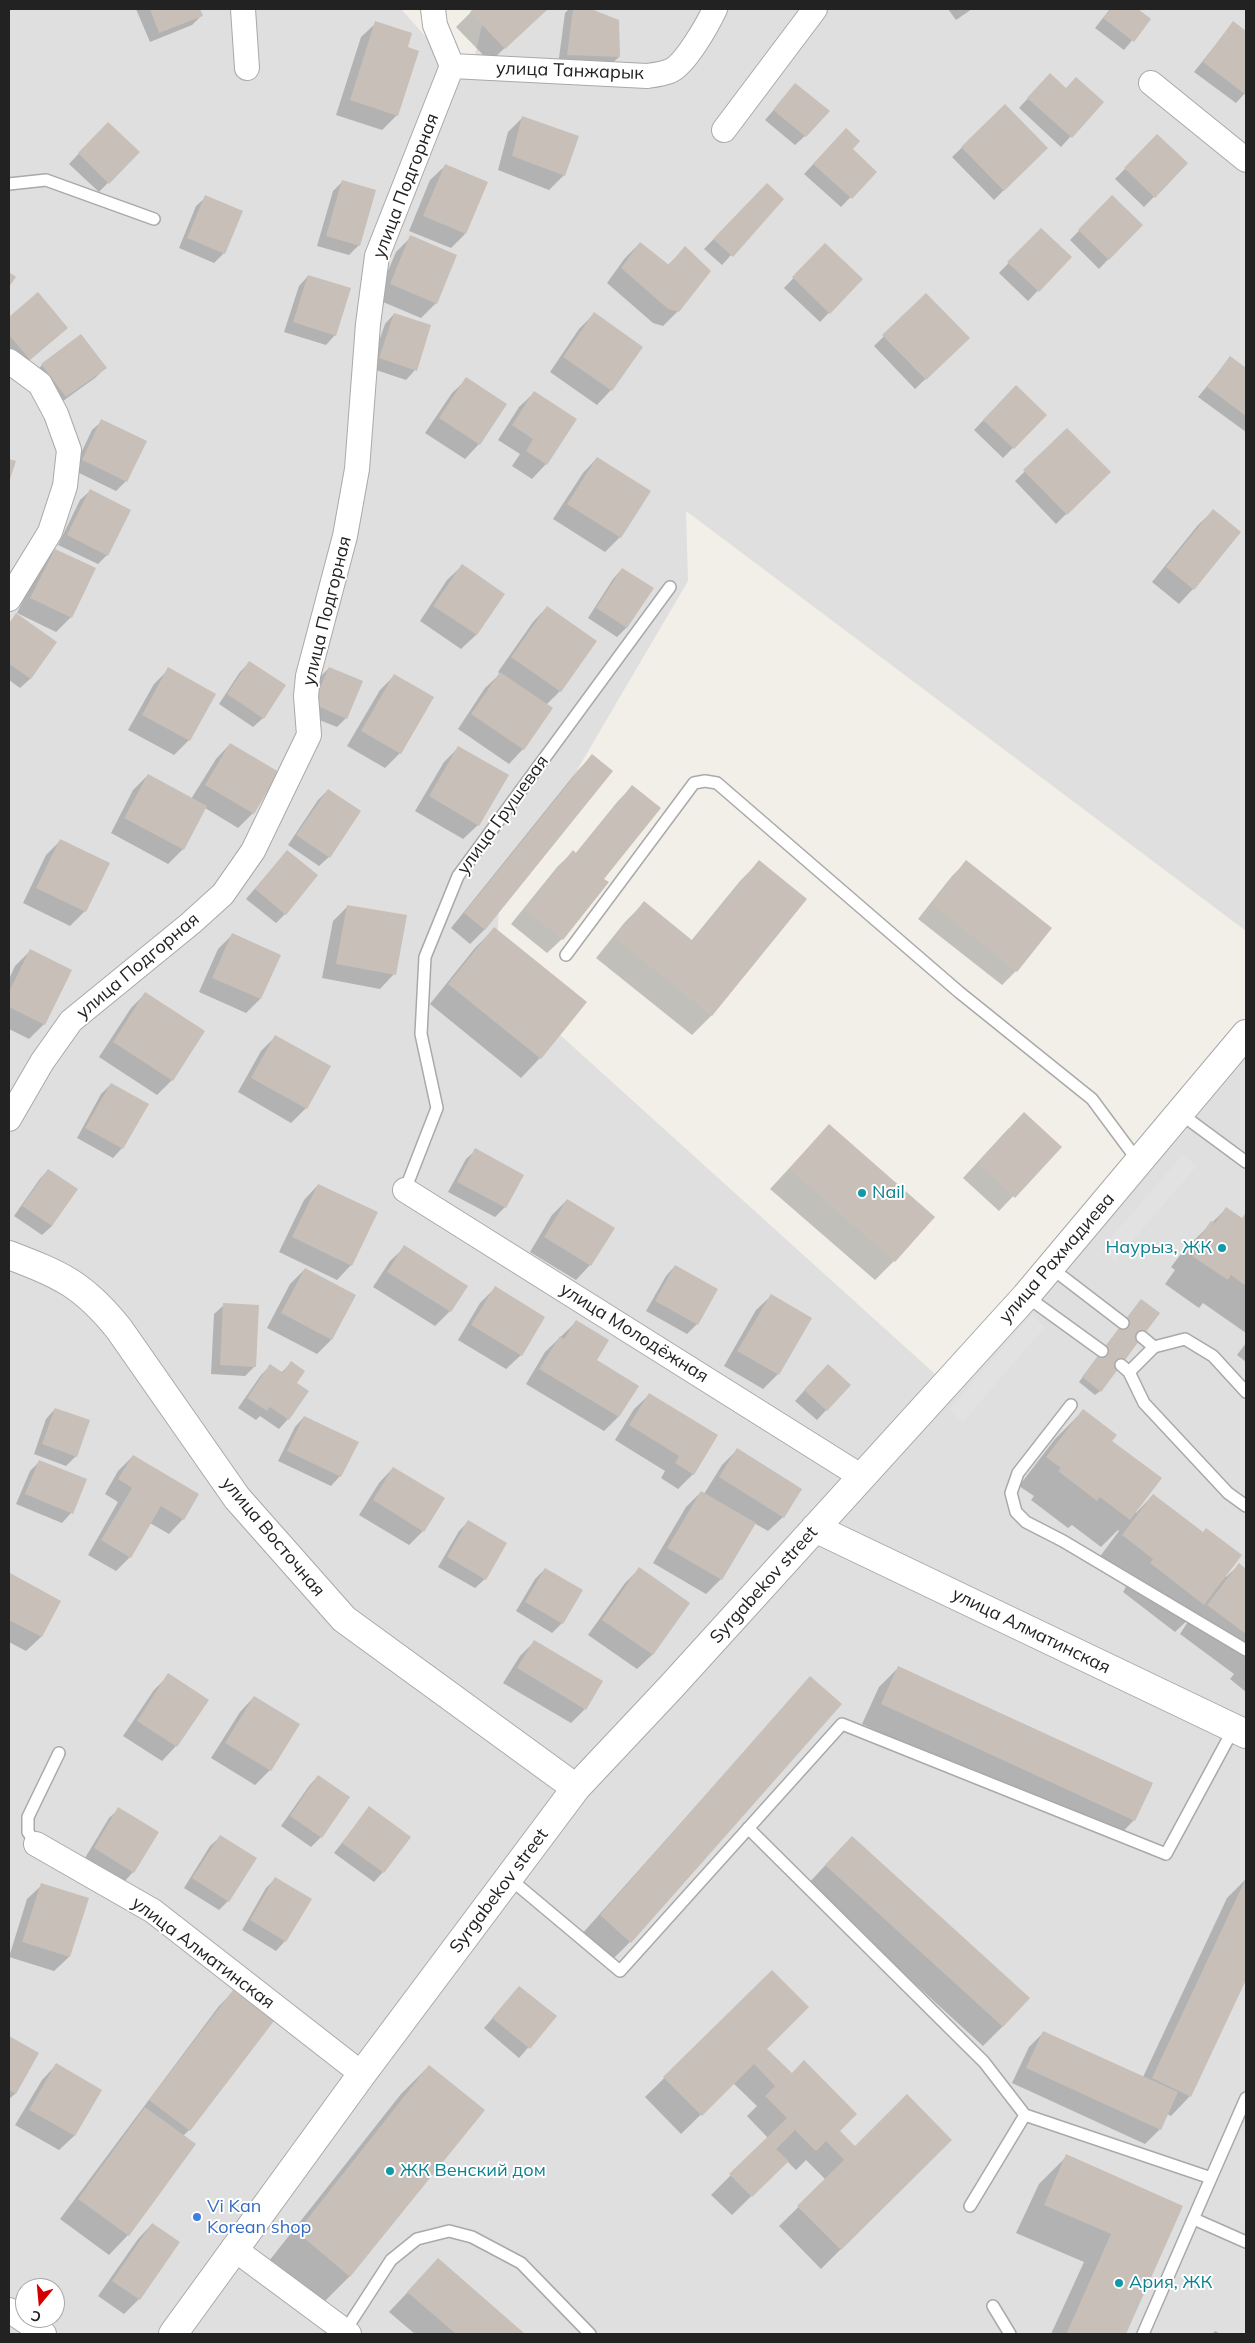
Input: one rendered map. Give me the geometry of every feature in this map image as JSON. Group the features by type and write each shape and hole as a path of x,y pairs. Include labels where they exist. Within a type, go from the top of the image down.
{"street":[{"path":"242,9 246,68"},
{"path":"433,9 435,24 452,66"},
{"name":"улица Танжарык","path":"452,66 647,76 671,71 687,55 716,9"},
{"path":"724,130 815,9"},
{"name":"улица Подгорная","path":"9,1119 42,1062 71,1021 191,923 223,894 253,851 309,735 306,696 308,676 345,536 357,470 368,324 377,256 452,66"},
{"path":"1150,83 1246,160"},
{"path":"9,361 40,384 56,414 69,450 65,486 50,532 9,598"},
{"name":"улица Рахмадиева","path":"862,1477 1026,1296 1181,1114 1246,1034"},
{"name":"улица Молодёжная","path":"406,1190 862,1477"},
{"name":"улица Восточная","path":"9,1255 62,1277 76,1285 99,1304 119,1329 237,1498 344,1619 576,1788"},
{"name":"Syrgabekov street","path":"173,2334 233,2248 576,1788 678,1680 862,1477"},
{"name":"улица Алматинская","path":"815,1528 1240,1731"},
{"name":"улица Алматинская","path":"36,1844 153,1911 362,2074"},
{"path":"233,2248 347,2333"},
{"path":"9,2310 44,2334"}],"lane":[{"path":"9,184 46,180 154,219"},
{"name":"улица Грушевая","path":"406,1190 437,1108 421,1034 425,957 458,876 670,587"},
{"path":"566,955 694,783 705,781 717,783 959,992 1092,1099 1139,1163"},
{"path":"1181,1114 1246,1161"},
{"path":"1050,1267 1123,1323"},
{"path":"1026,1296 1102,1350"},
{"path":"1142,1337 1154,1347"},
{"path":"1246,1392 1213,1356 1185,1339 1154,1347 1125,1368 1144,1403 1228,1493 1246,1506"},
{"path":"1071,1406 1018,1474 1011,1493 1016,1512 1026,1522 1063,1541 1246,1650"},
{"path":"509,1878 620,1971 842,1724 1166,1854 1240,1731"},
{"path":"36,1844 28,1832 28,1817 59,1753"},
{"path":"748,1828 984,2062 1025,2115 1211,2178"},
{"path":"1143,2334 1246,2098"},
{"path":"970,2206 1025,2115"},
{"path":"1194,2219 1246,2242"},
{"path":"347,2333 391,2260 417,2238 450,2231 472,2237 521,2263 590,2334"},
{"path":"994,2306 1010,2334"}],"shaded area":[{"path":"9,9 401,9 452,66 472,67 486,9 1246,9 1246,931 686,511 688,581 499,903 496,977 935,1374 850,1486 1246,1031 1246,2334 9,2334"},
{"path":"1183,1154 1197,1166 1115,1261 1101,1249"},
{"path":"1031,1315 1045,1327 963,1422 949,1410"}],"building":[{"path":"150,9 200,9 203,16 159,33"},
{"path":"473,9 548,9 505,49 470,12"},
{"path":"573,9 591,9 619,20 620,57 567,55"},
{"path":"1111,9 1138,9 1151,19 1134,42 1103,18"},
{"path":"375,21 412,33 408,47 419,51 398,116 350,100"},
{"path":"1233,21 1246,31 1246,95 1203,62"},
{"path":"1050,73 1066,88 1076,77 1104,102 1072,138 1027,98"},
{"path":"795,83 830,111 806,137 773,110"},
{"path":"1005,104 1048,148 1004,191 961,147"},
{"path":"522,116 579,136 565,176 512,156"},
{"path":"108,122 140,152 109,184 78,153"},
{"path":"846,128 860,141 853,149 877,172 852,199 813,164"},
{"path":"1157,134 1188,163 1155,198 1124,168"},
{"path":"445,164 488,182 466,234 423,216"},
{"path":"342,180 376,190 360,246 326,236"},
{"path":"767,183 784,199 733,257 713,239"},
{"path":"205,195 243,211 225,254 187,238"},
{"path":"1112,195 1143,225 1109,260 1078,230"},
{"path":"1041,228 1072,257 1039,292 1007,262"},
{"path":"410,235 457,255 437,304 390,284"},
{"path":"640,242 669,265 685,246 711,271 679,312 668,309 621,268"},
{"path":"825,243 863,279 830,314 792,277"},
{"path":"9,272 16,277 9,287"},
{"path":"308,275 351,288 336,336 293,322"},
{"path":"38,292 68,328 30,360 9,335 9,317"},
{"path":"926,293 970,338 926,380 882,335"},
{"path":"594,312 643,347 612,391 563,357"},
{"path":"394,313 431,325 417,371 379,358"},
{"path":"81,334 107,368 66,397 41,364"},
{"path":"1230,356 1246,368 1246,416 1207,387"},
{"path":"466,377 507,404 480,445 439,418"},
{"path":"1016,385 1047,415 1014,449 983,420"},
{"path":"534,391 577,419 547,465 526,451 533,439 512,425"},
{"path":"101,419 147,441 127,482 82,460"},
{"path":"1067,428 1111,472 1067,515 1023,470"},
{"path":"597,457 651,491 621,538 567,504"},
{"path":"9,459 16,461 9,482"},
{"path":"90,489 131,510 108,556 67,535"},
{"path":"1213,509 1241,532 1194,590 1166,567"},
{"path":"55,549 96,568 72,618 30,598"},
{"path":"462,564 505,594 477,635 433,606"},
{"path":"622,568 654,588 627,628 596,608"},
{"path":"547,606 597,641 561,692 511,657"},
{"path":"16,613 57,642 31,679 9,664 9,624"},
{"path":"249,661 286,685 264,719 227,694"},
{"path":"168,667 216,694 190,741 142,715"},
{"path":"329,667 363,681 347,719 313,704"},
{"path":"500,672 553,708 524,750 471,714"},
{"path":"394,674 434,697 401,754 361,731"},
{"path":"230,743 279,772 254,814 205,785"},
{"path":"458,746 509,775 479,826 429,796"},
{"path":"592,754 613,771 485,930 464,913"},
{"path":"148,774 207,806 184,850 124,818"},
{"path":"632,785 661,808 604,879 609,882 563,940 525,909 573,850 577,854"},
{"path":"328,789 361,811 330,858 296,835"},
{"path":"60,839 110,863 86,912 36,888"},
{"path":"287,850 318,875 286,915 255,889"},
{"path":"759,860 807,899 712,1016 615,938 644,901 693,941"},
{"path":"966,860 1052,928 1017,972 932,904"},
{"path":"347,905 407,915 396,975 336,964"},
{"path":"494,927 587,1002 541,1059 448,984"},
{"path":"232,933 281,955 261,999 212,978"},
{"path":"30,949 72,970 45,1025 9,1007 9,992"},
{"path":"145,992 205,1031 173,1081 113,1042"},
{"path":"275,1035 331,1066 307,1109 251,1078"},
{"path":"111,1083 149,1104 123,1149 85,1128"},
{"path":"1024,1112 1062,1147 1015,1198 977,1163"},
{"name":"Nail","path":"829,1124 935,1217 895,1262 789,1169"},
{"path":"475,1148 524,1175 506,1208 457,1182"},
{"path":"48,1169 78,1189 52,1226 22,1206"},
{"path":"318,1184 378,1212 352,1266 292,1237"},
{"path":"567,1199 615,1228 591,1266 544,1237"},
{"name":"Наурыз, ЖК","path":"1226,1207 1242,1218 1246,1215 1246,1286 1231,1275 1228,1280 1192,1256 1202,1241 1198,1239 1211,1221 1215,1223"},
{"path":"404,1245 468,1286 451,1312 387,1272"},
{"path":"675,1265 718,1289 698,1325 655,1301"},
{"path":"305,1268 356,1295 332,1340 281,1313"},
{"path":"495,1286 545,1317 522,1356 471,1325"},
{"path":"771,1294 812,1318 779,1375 737,1351"},
{"path":"1141,1299 1160,1313 1101,1392 1082,1377"},
{"path":"223,1303 259,1305 256,1367 220,1365"},
{"path":"576,1320 609,1340 597,1360 639,1386 619,1417 539,1369 560,1336 564,1339"},
{"path":"291,1361 305,1371 297,1383 309,1391 289,1420 270,1407 267,1411 247,1398 270,1364 283,1373"},
{"path":"828,1364 851,1385 827,1411 804,1390"},
{"path":"649,1393 718,1435 694,1475 675,1463 679,1456 629,1425"},
{"path":"55,1408 90,1420 77,1457 42,1444"},
{"path":"1083,1409 1117,1435 1112,1441 1162,1478 1130,1520 1100,1497 1097,1501 1058,1471 1061,1468 1046,1457"},
{"path":"304,1416 359,1442 341,1477 287,1451"},
{"path":"737,1448 802,1489 784,1518 719,1477"},
{"path":"133,1455 199,1494 184,1520 161,1506 131,1558 101,1540 132,1488 118,1479"},
{"path":"39,1460 87,1479 73,1514 25,1494"},
{"path":"393,1467 445,1498 424,1532 373,1500"},
{"path":"701,1491 756,1523 722,1580 667,1548"},
{"path":"1153,1494 1203,1532 1206,1528 1242,1555 1204,1605 1150,1563 1153,1559 1122,1535"},
{"path":"468,1520 507,1543 486,1580 447,1557"},
{"path":"1239,1563 1246,1569 1246,1634 1207,1605"},
{"path":"639,1567 690,1603 653,1655 602,1620"},
{"path":"545,1568 583,1590 563,1624 525,1602"},
{"path":"10,1573 61,1601 42,1637 9,1620"},
{"path":"534,1640 603,1681 586,1710 517,1668"},
{"path":"898,1666 1153,1783 1135,1821 881,1704"},
{"path":"168,1673 209,1700 177,1747 137,1721"},
{"path":"810,1676 842,1704 631,1943 600,1915"},
{"path":"254,1696 300,1724 271,1771 225,1743"},
{"path":"318,1775 350,1797 322,1838 290,1816"},
{"path":"369,1806 411,1837 384,1873 342,1843"},
{"path":"118,1807 159,1832 134,1873 94,1848"},
{"path":"220,1835 257,1858 229,1902 192,1878"},
{"path":"852,1836 1030,1998 1003,2027 825,1865"},
{"path":"275,1877 312,1899 286,1942 250,1920"},
{"path":"1246,1878 1246,1980 1191,2097 1152,2078"},
{"path":"41,1883 89,1898 70,1957 22,1942"},
{"path":"772,1970 809,2007 767,2049 792,2073 804,2060 857,2114 840,2131 855,2146 907,2094 952,2140 841,2250 797,2206 844,2160 826,2141 816,2151 795,2130 776,2149 789,2161 752,2197 729,2174 787,2118 765,2096 775,2086 754,2064 702,2116 663,2077"},
{"path":"519,1986 557,2016 530,2049 492,2018"},
{"path":"233,1990 274,2021 190,2131 149,2100"},
{"path":"1043,2031 1178,2092 1161,2130 1026,2068"},
{"path":"9,2036 39,2053 16,2094 9,2090"},
{"path":"56,2063 102,2090 75,2136 29,2110"},
{"name":"ЖК Венский дом","path":"429,2065 485,2110 350,2277 297,2232"},
{"path":"145,2107 196,2144 129,2236 78,2199"},
{"name":"Ария, ЖК","path":"1066,2154 1183,2206 1126,2334 1071,2334 1067,2332 1111,2234 1044,2205"},
{"path":"152,2223 180,2242 140,2300 112,2281"},
{"path":"438,2258 525,2334 456,2334 407,2292"}],"place":[{"name":"Nail","path":"862,1193"},
{"name":"Наурыз, ЖК","path":"1222,1248"},
{"name":"ЖК Венский дом","path":"390,2171"},
{"name":"Vi Kan Korean shop","path":"197,2217"},
{"name":"Ария, ЖК","path":"1119,2283"}]}
